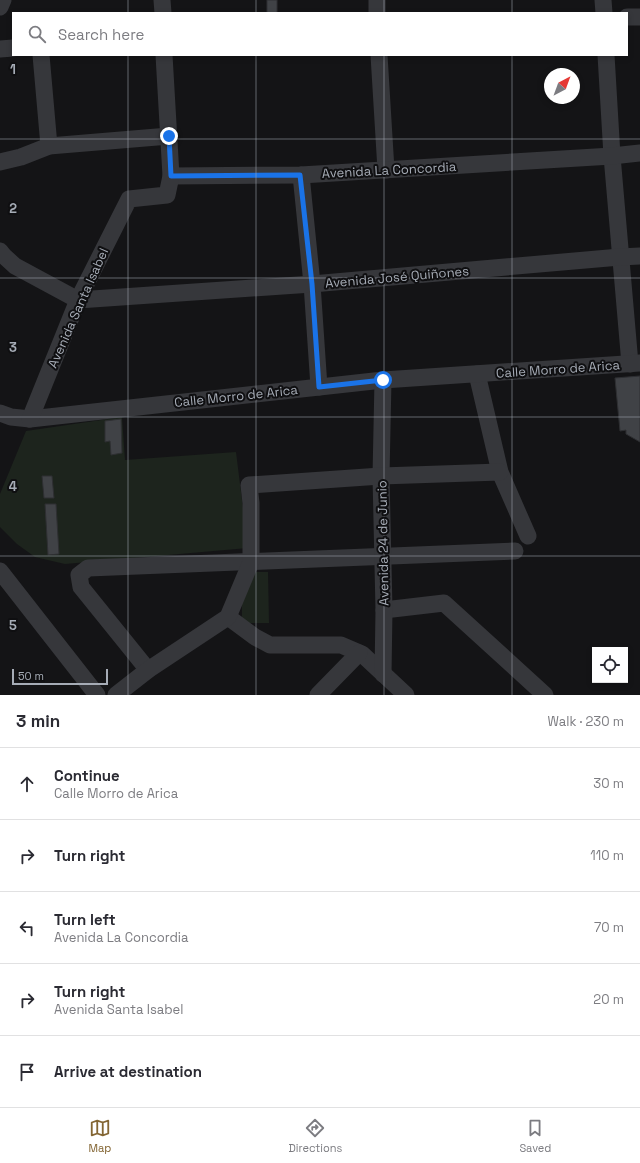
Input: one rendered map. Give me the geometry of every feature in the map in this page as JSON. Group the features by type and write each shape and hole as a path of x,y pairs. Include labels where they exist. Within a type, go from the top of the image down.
{"street":[{"path":"0,7 3,0"},
{"path":"162,0 163,12"},
{"path":"376,0 377,12"},
{"path":"603,0 604,12"},
{"path":"628,18 640,17"},
{"path":"0,49 12,48"},
{"path":"41,56 49,146"},
{"path":"164,56 171,176"},
{"path":"378,56 386,170"},
{"path":"606,56 620,257 635,363"},
{"path":"0,162 21,157 49,146 169,136"},
{"name":"Avenida La Concordia","path":"171,176 300,175 640,153"},
{"path":"300,175 312,284 319,387"},
{"name":"Avenida Santa Isabel","path":"30,419 78,300 129,199 167,194 171,176"},
{"path":"0,250 15,266 78,300"},
{"name":"Avenida José Quiñones","path":"78,300 312,284 640,256"},
{"name":"Calle Morro de Arica","path":"0,413 11,417 30,419 383,380 635,363"},
{"path":"477,374 500,472 528,536"},
{"name":"Avenida 24 de Junio","path":"383,380 381,476 384,610 383,674"},
{"path":"116,695 148,670 228,617 251,562 252,503 249,485 381,476 500,472"},
{"path":"148,670 81,587 79,575 88,568 515,551"},
{"path":"0,571 97,695"},
{"path":"384,610 444,603 545,695"},
{"path":"228,617 255,638 270,645 341,646 362,654 406,695"},
{"path":"318,695 359,653"}],"shaded area":[{"path":"122,417 125,460 236,452 248,548 65,564 35,557 17,544 0,527 0,494 26,431"},
{"path":"242,572 268,572 269,623 242,623"}],"building":[{"path":"267,0 277,0 277,12 267,12"},
{"path":"640,376 640,442 626,434 626,430 620,431 615,378"},
{"path":"121,419 122,453 111,455 110,441 105,442 105,421"},
{"path":"42,476 52,476 54,498 44,498"},
{"path":"45,504 56,504 59,554 48,555"}],"route":[{"path":"169,136 171,176 300,175 312,284 319,387 383,380"}]}
